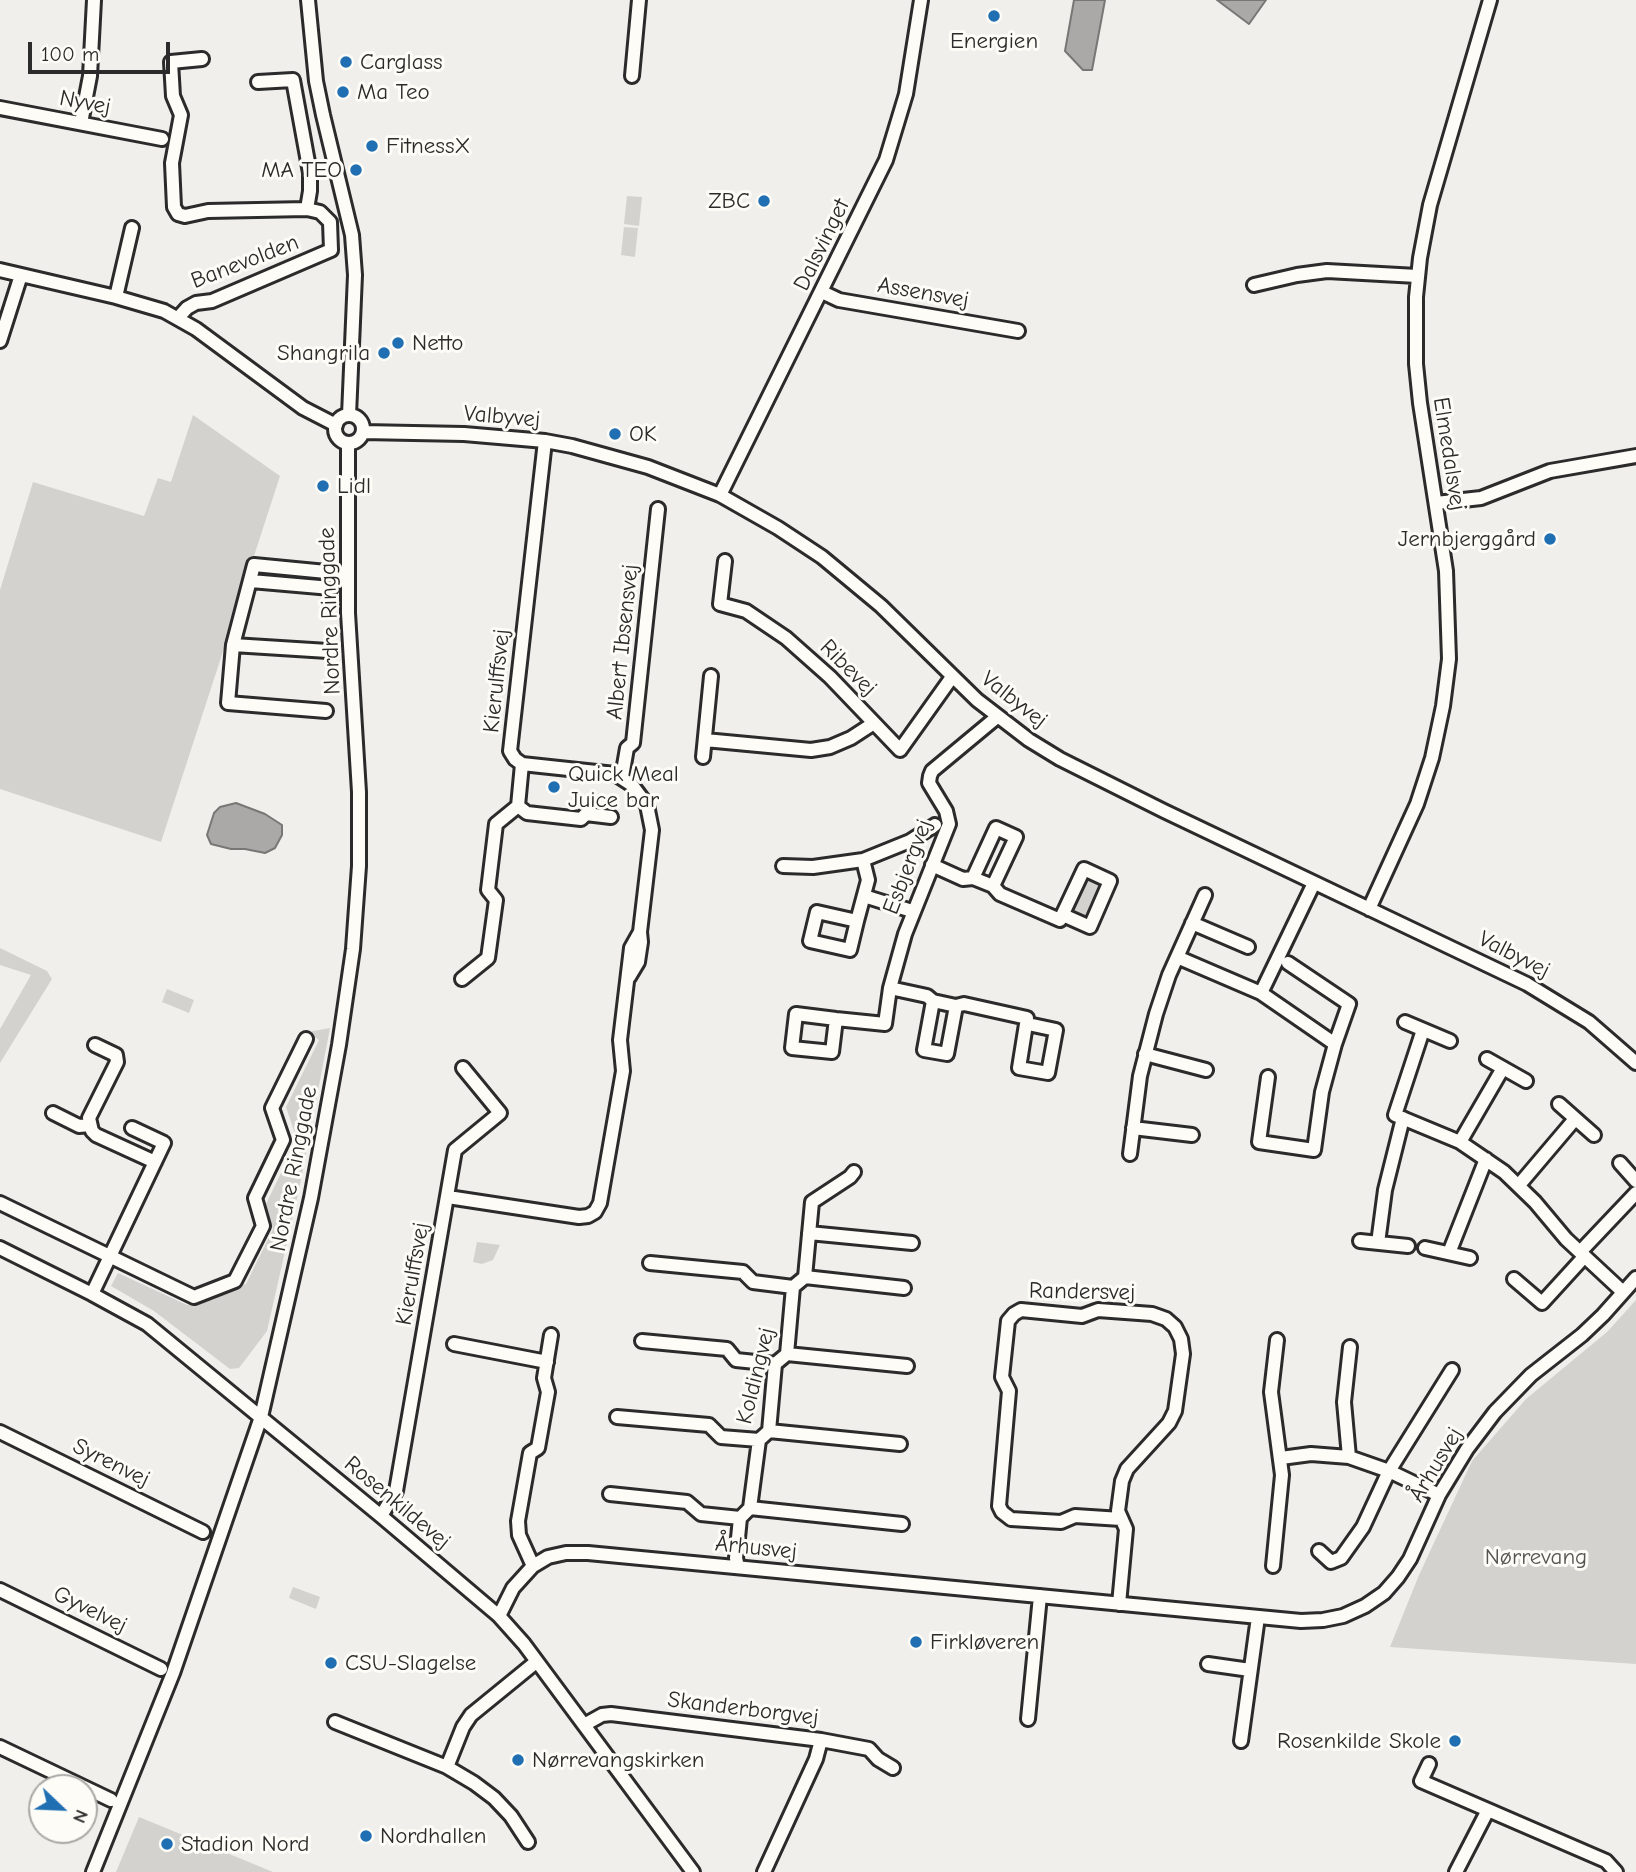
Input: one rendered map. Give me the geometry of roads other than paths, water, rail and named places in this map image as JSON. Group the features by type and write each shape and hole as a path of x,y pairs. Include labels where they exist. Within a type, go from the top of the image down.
{"street":[{"path":"80,123 90,76 94,0"},
{"path":"308,0 315,71 323,115 352,235 355,275 349,415"},
{"path":"632,76 639,0"},
{"name":"Dalsvinget","path":"720,495 872,191 897,130 906,94 921,0"},
{"name":"Elmedalsvej","path":"1370,909 1417,804 1432,758 1443,706 1449,659 1449,615 1446,571 1416,364 1417,276 1430,205 1490,0"},
{"path":"202,59 171,62 173,96 181,115 173,163 174,207 178,214 185,216 208,211 307,209 310,173 293,80 258,82"},
{"name":"Nyvej","path":"0,108 162,139"},
{"name":"Banevolden","path":"178,318 187,308 197,303 212,301 331,250 330,222 320,212 307,209"},
{"path":"116,297 132,228"},
{"path":"0,270 146,305 178,318 303,408 336,425"},
{"path":"1254,285 1327,271 1417,276"},
{"path":"0,341 21,275"},
{"name":"Assensvej","path":"822,292 839,300 1018,331"},
{"path":"349,415 360,421 363,432 359,439 348,443 338,437 336,425 341,418 349,415"},
{"name":"Valbyvej","path":"363,432 490,435 545,441 648,467 720,495 822,557 881,606 952,677 997,717 1060,759 1096,779 1527,984 1589,1022 1636,1063"},
{"name":"Kierulffsvej","path":"518,806 522,764 510,751 545,441"},
{"name":"Nordre Ringgade","path":"93,1872 173,1673 261,1417 311,1198 339,1045 353,949 359,866 359,792 349,654 348,443"},
{"path":"1436,503 1481,498 1550,471 1636,456"},
{"name":"Albert Ibsensvej","path":"622,778 626,748 633,743 658,509"},
{"name":"Ribevej","path":"725,561 720,604 746,611 786,638 830,677 900,750 952,677"},
{"path":"326,711 228,703 233,645 254,565 347,573"},
{"path":"251,581 331,588"},
{"path":"233,645 328,650"},
{"path":"703,757 712,676"},
{"name":"Esbjergvej","path":"836,1018 884,1024 890,988 912,911 948,829 949,819 929,783 930,776 932,771 997,717"},
{"path":"705,740 810,750 830,747 851,738 874,723"},
{"path":"448,1197 579,1217 596,1212 600,1203 623,1071 620,1040 631,947 640,932 652,830 647,805 640,793 615,774 522,764"},
{"path":"462,979 488,958 495,900 488,890 496,824 518,806 527,813 581,819 586,814 611,817"},
{"path":"783,866 813,867 863,860 910,841 935,825"},
{"path":"973,878 996,828 1016,837 993,886"},
{"path":"857,921 868,880 863,860"},
{"path":"932,865 963,879 973,878 993,886 1000,894 1060,920 1084,869 1110,881 1090,927 1063,915"},
{"path":"1261,993 1314,883"},
{"path":"1130,1154 1145,1054 1156,1014 1177,957 1205,895"},
{"path":"864,896 912,911"},
{"path":"1192,923 1248,947"},
{"path":"1177,957 1261,993 1335,1044"},
{"path":"1268,1077 1259,1142 1314,1150 1322,1092 1349,1004 1287,963"},
{"path":"890,988 927,996 933,1001 956,1006 964,1004 1027,1018 1028,1024"},
{"path":"933,1001 924,1050 947,1054 956,1006"},
{"path":"1405,1023 1450,1041"},
{"path":"1423,1030 1395,1115 1460,1142 1486,1159 1519,1185 1582,1255 1623,1292"},
{"path":"0,1203 194,1297 235,1281 263,1226 255,1198 283,1140 272,1108 306,1038"},
{"path":"95,1045 116,1055 117,1062 89,1118 90,1125 96,1135 155,1162"},
{"path":"1145,1054 1206,1070"},
{"path":"1487,1059 1526,1081"},
{"name":"Kierulffsvej","path":"381,1516 396,1491 455,1150 500,1113 463,1068"},
{"path":"1460,1142 1503,1068"},
{"path":"1559,1104 1594,1135"},
{"path":"53,1113 79,1126 90,1125"},
{"path":"1378,1243 1385,1190 1403,1118"},
{"path":"1519,1185 1576,1119"},
{"path":"92,1294 164,1143 132,1128"},
{"path":"1133,1128 1192,1135"},
{"path":"1449,1253 1486,1159"},
{"path":"1620,1163 1636,1181"},
{"path":"650,1262 743,1272 753,1282 793,1287 805,1277 812,1202 854,1172"},
{"path":"1514,1279 1542,1304 1636,1193"},
{"path":"809,1233 912,1243"},
{"path":"1360,1241 1408,1246"},
{"name":"Rosenkildevej","path":"0,1248 147,1324 499,1616 514,1632 693,1872"},
{"path":"1426,1248 1470,1258"},
{"path":"805,1277 904,1288"},
{"name":"Århusvej","path":"499,1616 517,1582 533,1566 548,1557 566,1553 1301,1621 1323,1620 1343,1615 1365,1606 1384,1593 1398,1577 1410,1559 1438,1496 1466,1449 1494,1412 1531,1375 1582,1335 1636,1278"},
{"name":"Koldingvej","path":"750,1508 775,1364 787,1354 793,1287"},
{"name":"Randersvej","path":"1119,1604 1126,1529 1118,1511 1122,1481 1127,1469 1169,1423 1175,1411 1183,1354 1175,1327 1166,1319 1152,1314 1098,1310 1082,1316 1021,1310 1008,1321 1002,1377 1009,1395 999,1506 1011,1519 1061,1522 1075,1516 1121,1519"},
{"path":"533,1566 519,1535 518,1521 530,1453 538,1448 548,1392 544,1378 551,1335"},
{"path":"1273,1566 1282,1475 1271,1392 1277,1340"},
{"path":"642,1341 727,1349 736,1360 775,1364"},
{"path":"454,1344 547,1362"},
{"path":"1349,1457 1344,1402 1350,1347"},
{"path":"787,1354 906,1366"},
{"path":"1319,1551 1331,1562 1341,1558 1371,1514 1389,1472 1452,1370"},
{"path":"617,1417 709,1425 721,1437 764,1436 900,1444"},
{"name":"Syrenvej","path":"0,1432 203,1532"},
{"path":"1281,1458 1311,1454 1349,1457 1389,1472 1438,1496"},
{"path":"610,1494 687,1502 701,1514 740,1518"},
{"path":"738,1567 736,1558 740,1518 750,1508 902,1524"},
{"name":"Gyvelvej","path":"0,1590 161,1669"},
{"path":"1028,1719 1040,1596"},
{"path":"1241,1741 1258,1617"},
{"path":"447,1767 463,1727 471,1715 536,1662"},
{"path":"1208,1664 1250,1670"},
{"name":"Skanderborgvej","path":"584,1725 602,1715 611,1714 821,1741 869,1749 878,1759 893,1768"},
{"path":"335,1722 447,1767 474,1783 494,1798 511,1816 528,1842"},
{"path":"764,1872 816,1759 821,1741"},
{"path":"0,1747 111,1800"},
{"path":"1429,1764 1421,1781 1606,1861 1616,1872"},
{"path":"1456,1872 1488,1810"}],"place":[{"name":"Energien","path":"994,16"},
{"name":"Carglass","path":"346,62"},
{"name":"Ma Teo","path":"343,92"},
{"name":"FitnessX","path":"372,146"},
{"name":"MA TEO","path":"356,170"},
{"name":"ZBC","path":"764,201"},
{"name":"Netto","path":"398,343"},
{"name":"Shangrila","path":"384,353"},
{"name":"OK","path":"615,434"},
{"name":"Lidl","path":"323,486"},
{"name":"Jernbjerggård","path":"1550,539"},
{"name":"Quick Meal Juice bar","path":"554,787"},
{"name":"Firkløveren","path":"916,1642"},
{"name":"CSU-Slagelse","path":"331,1663"},
{"name":"Rosenkilde Skole","path":"1455,1741"},
{"name":"Nørrevangskirken","path":"518,1760"},
{"name":"Nordhallen","path":"366,1836"},
{"name":"Stadion Nord","path":"167,1844"}],"park label":[{"name":"Nørrevang","path":"1536,1557"}]}
